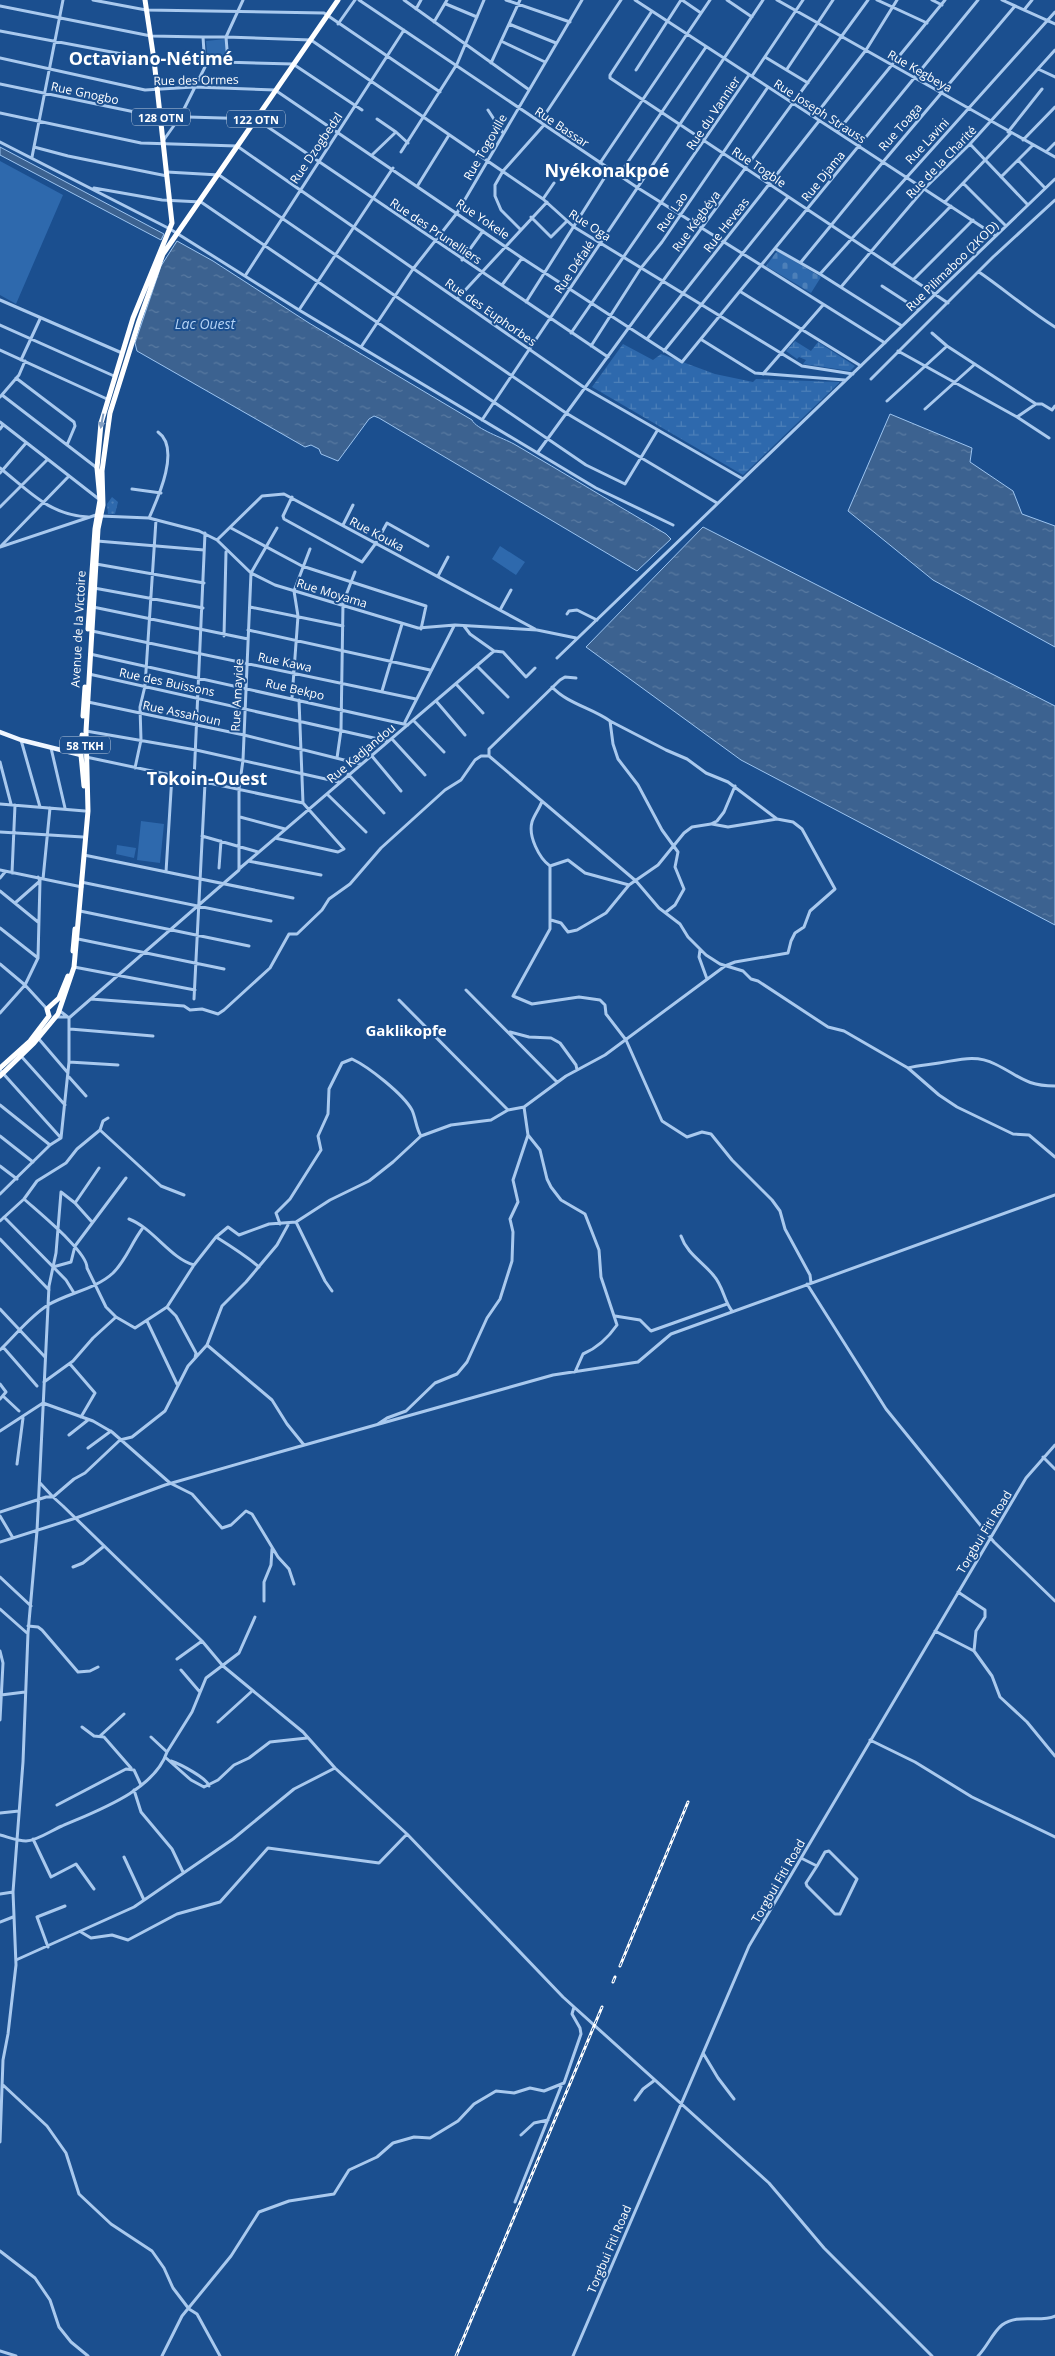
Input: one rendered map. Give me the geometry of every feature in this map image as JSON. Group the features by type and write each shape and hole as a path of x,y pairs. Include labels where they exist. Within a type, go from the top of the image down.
{"highway":[{"name":"128 OTN","path":"145,0 170,200 169,232 166,244 158,260"},
{"name":"122 OTN","path":"166,244 176,236 201,202 275,90 338,0"},
{"name":"Avenue de la Victoire","path":"53,1007 74,967 78,939 85,811 83,756 98,515 102,503 97,468 98,439 114,376 134,318 158,260"},
{"name":"58 TKH","path":"102,503 102,471 108,425 138,320 158,260"},
{"name":"Avenue de la Victoire","path":"53,1007 61,996 70,966 84,855 88,796 83,756 88,702 98,515"},
{"path":"1,1072 21,1056 38,1038 52,1016 53,1007"},
{"path":"1,1072 52,1016 58,1014 53,1007"}],"main road":[{"path":"0,732 21,740 83,756"}],"street":[{"path":"32,157 63,0"},
{"path":"93,0 146,10 328,14 338,24 440,92"},
{"path":"228,62 226,37 242,0"},
{"path":"338,24 357,0"},
{"name":"Rue Bassar","path":"357,0 457,64 517,108 661,203 885,343"},
{"path":"404,0 528,90"},
{"path":"416,9 421,0"},
{"path":"401,152 457,64 484,0"},
{"path":"506,0 570,22"},
{"path":"491,63 520,0"},
{"name":"Rue Togoville","path":"360,347 413,269 457,213 582,0"},
{"path":"520,229 501,210 496,196 495,184 503,171 542,124 621,0"},
{"name":"Rue Joseph Strauss","path":"635,0 996,236"},
{"path":"636,70 682,0 701,13"},
{"path":"600,163 710,0"},
{"path":"727,0 752,17"},
{"name":"Rue Défalé","path":"482,420 763,0"},
{"name":"Rue Kegbeya","path":"777,0 1055,157"},
{"name":"Rue du Vannier","path":"571,332 592,304 622,256 804,0"},
{"path":"787,69 832,0"},
{"name":"Rue Kégbéya","path":"538,452 868,0"},
{"path":"877,0 927,23"},
{"path":"814,117 866,50 897,0"},
{"path":"932,0 942,5"},
{"path":"838,132 945,0"},
{"name":"Rue Djama","path":"682,362 702,340 978,0"},
{"path":"1002,0 1055,24"},
{"path":"1024,10 1032,0"},
{"path":"434,22 447,2 477,16"},
{"path":"0,6 151,36 311,40"},
{"name":"Rue Toaga","path":"801,262 882,162 1015,6"},
{"name":"Rue Togble","path":"652,11 610,75 610,78 948,304"},
{"name":"Rue Lavini","path":"820,274 850,238 1055,12"},
{"path":"510,24 556,44"},
{"name":"Rue Dzogbedzl","path":"245,276 298,191 404,30"},
{"path":"0,31 154,60 205,63 293,64 362,110"},
{"path":"163,143 180,117 205,63 203,38"},
{"name":"Rue Oga","path":"311,40 543,199 566,222 574,227 806,368 853,374"},
{"path":"501,41 545,62"},
{"path":"619,175 706,46"},
{"name":"Rue de la Charité","path":"841,287 872,253 924,189 970,144 1054,53"},
{"path":"765,57 808,82"},
{"name":"Rue des Ormes","path":"0,58 146,90 194,87 275,90"},
{"path":"1038,69 1055,77"},
{"name":"Rue Gnogbo","path":"0,84 160,117 256,119"},
{"name":"Rue Lao","path":"591,346 641,268 768,87"},
{"path":"944,202 1010,132 1042,89"},
{"name":"Rue Yokele","path":"275,90 336,133 373,154 522,258 682,362"},
{"path":"1023,140 1055,107"},
{"path":"488,110 503,133"},
{"path":"0,113 141,143 238,146"},
{"name":"Rue des Prunelliers","path":"256,119 608,357"},
{"path":"377,119 408,143"},
{"name":"Rue Heveas","path":"647,339 819,121"},
{"path":"373,154 395,133"},
{"path":"418,185 449,135"},
{"path":"0,142 91,188 245,276 596,488 673,525"},
{"path":"1046,152 1055,143"},
{"path":"970,144 1028,205"},
{"path":"1001,177 1033,145"},
{"path":"34,146 68,156 167,174 219,175 566,414 642,456 717,503"},
{"name":"Rue des Euphorbes","path":"238,146 298,191 585,388 743,479"},
{"path":"1018,160 1045,188"},
{"path":"299,310 393,168"},
{"path":"526,302 610,169"},
{"name":"Rue Pilimaboo (2KOD)","path":"861,366 1055,179"},
{"path":"543,199 554,183"},
{"path":"963,183 1006,226"},
{"path":"91,188 170,200 201,202 590,468 626,484 657,431"},
{"path":"664,350 788,196"},
{"path":"871,379 1055,200"},
{"path":"457,299 547,202"},
{"path":"892,266 951,206"},
{"path":"531,218 551,237 566,222"},
{"path":"913,280 973,220"},
{"path":"462,260 483,231"},
{"path":"776,249 801,262 902,326"},
{"path":"502,286 522,258"},
{"path":"979,272 1003,289 1020,305 1055,328"},
{"path":"882,286 919,310"},
{"path":"557,658 861,366 741,292"},
{"path":"0,300 40,319 129,356"},
{"path":"763,374 823,305"},
{"path":"40,319 16,378 1,396 97,468"},
{"path":"0,326 114,376"},
{"path":"932,333 947,346 1036,404 1042,404 1053,411 1055,406"},
{"path":"702,340 754,372 846,380"},
{"path":"887,401 947,346"},
{"path":"0,350 107,398"},
{"path":"898,352 1017,417 1049,438"},
{"path":"925,409 975,364"},
{"path":"16,378 74,422 75,426 67,445"},
{"path":"1017,417 1036,404"},
{"path":"0,429 2,424 102,503"},
{"path":"149,518 161,493 168,451 165,439 158,432"},
{"path":"26,443 1,470 44,503 66,515 88,517"},
{"path":"0,508 47,460"},
{"path":"0,547 69,476"},
{"path":"132,489 161,493"},
{"name":"Rue Kouka","path":"217,540 262,496 282,494 292,497 538,630"},
{"path":"292,497 283,516 284,519 362,562 376,543 386,523 428,546"},
{"path":"343,525 353,506"},
{"name":"Rue Moyama","path":"0,547 98,515 149,518 205,533 217,540 226,551 251,573 275,585 402,624 422,629 455,625 538,630 576,638"},
{"path":"134,768 141,740 140,714 145,686 156,546 156,520"},
{"path":"231,528 302,566 423,605 426,610 422,629"},
{"path":"251,573 277,528"},
{"path":"194,780 205,533"},
{"path":"97,541 204,550"},
{"path":"292,698 298,616 294,591 310,549"},
{"path":"224,636 226,551"},
{"path":"438,576 448,557"},
{"path":"95,564 204,582"},
{"path":"337,758 341,730 340,684 344,651 344,599 355,572"},
{"name":"Rue Amayide","path":"239,869 239,789 246,708 251,573"},
{"path":"93,588 203,608"},
{"path":"500,610 510,590"},
{"path":"93,607 224,636 248,639"},
{"path":"250,607 343,626"},
{"path":"567,614 569,611 576,610 597,620"},
{"path":"382,692 402,624"},
{"path":"407,723 416,698 455,625"},
{"path":"464,626 468,633 494,651 503,652 526,677 535,668"},
{"name":"Rue Kawa","path":"91,630 201,652 340,684 416,698"},
{"path":"248,630 430,670"},
{"name":"Rue Kadjandou","path":"67,1017 91,999 348,774 387,741 392,739 407,723 436,701 494,651"},
{"name":"Rue Bekpo","path":"90,653 407,723"},
{"path":"477,666 508,697"},
{"name":"Rue des Buissons","path":"88,674 387,741"},
{"path":"489,756 489,749 552,687 565,677 576,678"},
{"path":"456,684 483,713"},
{"path":"552,687 588,710 595,710 610,721 687,759 706,773 735,786 777,819"},
{"path":"275,838 342,851 303,803 299,700"},
{"path":"436,701 465,735"},
{"name":"Rue Assahoun","path":"88,702 244,735 360,764"},
{"path":"413,720 444,752"},
{"path":"610,721 613,744 618,759 638,785 662,830 674,844 679,857 675,868 684,889 675,905 666,912"},
{"path":"86,731 196,750 302,772 340,782"},
{"path":"392,739 425,775"},
{"path":"21,740 40,807"},
{"path":"52,748 66,808"},
{"path":"371,755 401,791"},
{"path":"83,756 303,803"},
{"path":"91,999 184,1006 190,1010 202,1009 218,1014 270,968 289,934 298,934 322,910 330,898 350,884 375,858 381,848 431,805 445,790 461,780 476,760 481,756 489,756 636,881 654,903 680,924 688,937 700,950 720,966 743,971 751,979 758,981 828,1027 844,1031 908,1068 939,1095 957,1107 1013,1134 1029,1135 1055,1157"},
{"path":"0,762 13,805 12,873"},
{"path":"348,774 384,813"},
{"path":"166,872 172,776"},
{"path":"194,999 205,782"},
{"path":"711,824 724,812 735,786"},
{"path":"327,794 366,832"},
{"path":"542,801 531,826 539,854 550,866 550,929 513,996 532,1004 579,997 600,1000 605,1005 606,1014 626,1040 662,1121 687,1137 702,1132 711,1134 718,1140 732,1160 756,1181 780,1212 785,1229 810,1275 809,1284 886,1409 990,1538 1055,1601"},
{"path":"0,804 85,811"},
{"path":"0,1013 26,985 38,958 40,879 48,835 50,808"},
{"path":"240,817 286,829"},
{"path":"24,1198 75,1246 87,1264 87,1268 106,1307 116,1317 135,1328 167,1308 194,1265 216,1237 228,1227 239,1235 270,1224 296,1222 330,1200 369,1181 422,1136 451,1125 491,1120 508,1110 524,1107 557,1082 605,1055 683,999 720,966 788,953 795,933 804,927 810,910 834,889 802,829 793,822 777,819 728,827 711,824 692,827 674,844 658,865 630,885 606,914 577,930 568,932 560,923 551,920"},
{"path":"0,832 83,837"},
{"path":"202,836 239,845 258,852"},
{"path":"219,868 221,841"},
{"path":"84,855 293,898"},
{"path":"550,866 568,860 585,873 630,885"},
{"path":"248,861 320,874"},
{"path":"0,870 40,879 81,884 198,905 271,921"},
{"path":"0,878 6,872"},
{"path":"15,903 40,879"},
{"path":"0,891 38,922"},
{"path":"80,911 249,946"},
{"path":"0,928 38,958"},
{"path":"78,939 145,951 224,969"},
{"path":"700,950 698,957 707,979"},
{"path":"0,1194 50,1145 61,1138 66,1105 70,1029 67,1017 41,1001 26,985 1,966"},
{"path":"725,966 732,969"},
{"path":"74,967 195,990"},
{"path":"466,990 510,1032 557,1082"},
{"path":"399,1000 508,1110"},
{"path":"52,1016 67,1017"},
{"path":"70,1029 153,1036"},
{"path":"510,1032 529,1037 551,1038 560,1043 577,1070"},
{"path":"38,1038 86,1096"},
{"path":"21,1056 66,1105"},
{"path":"908,1068 954,1059 975,1058 995,1064 1025,1082 1040,1086 1055,1086"},
{"path":"280,1224 276,1213 290,1199 321,1150 318,1136 328,1114 329,1089 342,1063 352,1059 363,1064 386,1082 412,1110 416,1126 422,1136"},
{"path":"69,1062 118,1065"},
{"path":"1,1072 61,1138"},
{"path":"0,1105 50,1145"},
{"path":"378,1426 387,1418 406,1411 436,1383 457,1374 467,1362 487,1318 500,1299 512,1262 513,1232 510,1220 518,1202 513,1180 528,1135 524,1107"},
{"path":"0,1221 24,1198 37,1181 66,1163 77,1149 100,1130 103,1121 108,1118"},
{"path":"100,1130 161,1186 184,1195"},
{"path":"528,1135 540,1150 547,1179 551,1187 561,1200 585,1214 599,1250 601,1277 617,1325 596,1349 583,1354 575,1372"},
{"path":"0,1136 33,1162"},
{"path":"0,1166 16,1179"},
{"path":"75,1203 99,1168"},
{"path":"53,1267 71,1262 75,1246 126,1178"},
{"path":"0,2142 3,2060 9,2030 16,1960 13,1892 28,1626 40,1482 48,1304 58,1231 61,1192 75,1203 92,1222"},
{"path":"0,1542 76,1518 170,1483 304,1445 553,1376 638,1362 671,1334 1055,1195"},
{"path":"4,1217 66,1280 74,1293"},
{"path":"129,1219 142,1229 152,1233 184,1263 194,1265"},
{"path":"296,1222 325,1281 332,1291"},
{"path":"0,1512 39,1498 53,1497 74,1479 85,1474 120,1440 132,1437 165,1411 177,1384 188,1366 207,1345 222,1306 278,1245 289,1224"},
{"path":"37,1386 2,1348 48,1304 95,1284 112,1274 123,1262 130,1246 142,1229"},
{"path":"681,1236 687,1249 714,1276 732,1312"},
{"path":"216,1237 230,1247 240,1250 259,1267"},
{"path":"0,1239 49,1290"},
{"path":"615,1316 640,1320 651,1331 727,1304"},
{"path":"167,1308 176,1316 196,1353 195,1358"},
{"path":"0,1309 46,1357"},
{"path":"44,1382 70,1364 116,1317"},
{"path":"146,1321 177,1384"},
{"path":"207,1345 272,1400 287,1424 304,1445"},
{"path":"70,1364 96,1393 81,1417"},
{"path":"0,1384 6,1392 2,1398 19,1411"},
{"path":"43,1403 89,1420 111,1431 170,1483 192,1494 222,1528 231,1525 246,1511 252,1514 272,1548 289,1569 294,1584"},
{"path":"0,1431 23,1418 43,1403"},
{"path":"17,1464 23,1418"},
{"path":"69,1435 89,1420"},
{"path":"88,1448 111,1431"},
{"name":"Torgbui Fiti Road","path":"573,2356 749,1946 1026,1478 1055,1445"},
{"path":"1043,1457 1055,1469"},
{"path":"40,1482 103,1547 202,1641 223,1666 251,1692 308,1738 334,1768 407,1834 528,1962 769,2183 824,2248 932,2356"},
{"path":"0,1516 13,1538"},
{"path":"73,1567 83,1563 103,1547"},
{"path":"264,1601 264,1582 271,1565 272,1548"},
{"path":"0,1577 31,1606"},
{"path":"958,1592 982,1607 986,1613 976,1631 974,1651"},
{"path":"0,1609 28,1633"},
{"path":"0,1835 27,1841 33,1839 108,1806 141,1785 158,1769 192,1712 199,1691 206,1678 238,1653 255,1617"},
{"path":"28,1626 38,1627 42,1630 78,1672 82,1673 98,1668"},
{"path":"935,1631 974,1651 992,1676 1000,1697 1027,1722 1055,1756"},
{"path":"177,1659 202,1641"},
{"path":"0,1651 3,1663 0,1720"},
{"path":"182,1670 199,1691"},
{"path":"1,1695 25,1692"},
{"path":"218,1722 251,1692"},
{"path":"100,1736 124,1714"},
{"path":"82,1726 94,1736 104,1737 132,1768 141,1785"},
{"path":"151,1737 167,1752"},
{"path":"165,1757 200,1786 209,1786 228,1773 234,1765 249,1758 270,1742 308,1738"},
{"path":"870,1740 915,1762 972,1798 1055,1837"},
{"path":"169,1760 208,1781 209,1786"},
{"path":"57,1805 126,1769 132,1768"},
{"path":"16,1960 128,1910 262,1817 294,1789 334,1768"},
{"path":"134,1790 141,1812 172,1849 183,1872"},
{"path":"0,1813 19,1811"},
{"path":"81,1932 91,1938 112,1934 128,1940 177,1914 220,1902 268,1848 379,1863 407,1834"},
{"path":"33,1839 51,1877 76,1864 94,1889"},
{"path":"829,1851 857,1879 840,1914 835,1914 807,1886 806,1883 817,1866 825,1852 829,1851"},
{"path":"124,1857 144,1900"},
{"path":"801,1858 817,1866"},
{"path":"0,1894 13,1892"},
{"path":"48,1947 37,1917 65,1906"},
{"path":"0,1922 13,1917"},
{"path":"515,2202 581,2034 580,2028 572,2014 574,2006"},
{"path":"702,2052 734,2099"},
{"path":"635,2100 643,2089 655,2080"},
{"path":"162,2356 182,2316 231,2256 259,2212 289,2201 334,2194 349,2170 377,2157 393,2144 414,2137 430,2138 458,2121 474,2104 496,2091 514,2093 530,2088 544,2091 562,2083"},
{"path":"3,2085 28,2106 52,2133 66,2153 79,2194 111,2224 152,2251 164,2268 173,2288 189,2309 197,2314 220,2356"},
{"path":"521,2135 534,2123 548,2120"},
{"path":"0,2251 35,2278 50,2300 59,2327 71,2342 88,2356"},
{"path":"978,2356 990,2343 996,2329 1007,2321 1036,2317 1046,2320 1055,2316"},
{"path":"0,2351 16,2356"}],"green space":[{"path":"225,39 228,59 208,62 206,41"},
{"path":"0,161 63,195 16,304 0,295"},
{"path":"777,251 821,277 811,293 766,266"},
{"path":"795,341 811,351 818,342 855,366 850,371 803,364 806,360 799,357 797,359 786,351"},
{"path":"623,344 653,360 661,354 715,374 753,382 756,379 839,383 743,475 592,387"},
{"path":"112,497 118,502 115,514 108,514 107,504"},
{"path":"500,546 525,562 516,575 492,559"},
{"path":"141,821 164,824 160,863 137,860"},
{"path":"117,845 136,848 134,858 116,854"}],"water":[{"path":"0,147 164,234 161,240 0,155"},
{"name":"Lac Ouest","path":"177,241 213,261 309,323 472,420 479,427 533,455 666,534 671,539 637,571 379,418 374,416 369,419 338,461 321,454 319,449 311,445 305,447 137,351 135,343 161,266"},
{"path":"890,414 972,448 970,462 1013,491 1022,514 1055,526 1055,647 933,580 848,511"},
{"path":"703,527 1055,706 1055,925 741,760 586,647"}],"railway":[{"path":"620,1966 688,1802"},
{"path":"613,1982 615,1977"},
{"path":"456,2356 602,2007"}],"district":[{"name":"Octaviano-Nétimé","path":"151,58"},
{"name":"Nyékonakpoé","path":"607,170"},
{"name":"Tokoin-Ouest","path":"207,778"},
{"name":"Gaklikopfe","path":"406,1030"}]}
